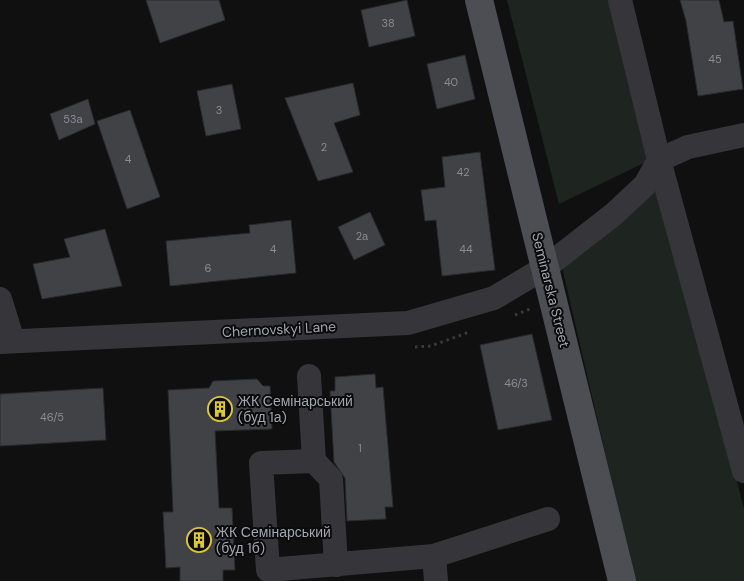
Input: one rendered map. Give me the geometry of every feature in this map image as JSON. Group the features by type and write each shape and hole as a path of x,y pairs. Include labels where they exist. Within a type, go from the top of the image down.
{"main road":[{"name":"Seminarska Street","path":"479,0 622,581"}],"street":[{"path":"620,0 660,160 744,471"},
{"path":"660,160 688,147 744,135"},
{"name":"Chernovskyi Lane","path":"6,341 408,323 494,298 546,267 614,214 645,185 660,160"},
{"path":"0,299 6,341"},
{"path":"309,376 314,461 331,479 336,565"},
{"path":"314,461 261,463 268,570 434,556 548,519"},
{"path":"434,556 436,581"}],"shaded area":[{"path":"507,0 611,0 650,160 559,204"},
{"path":"662,186 744,509 744,581 635,581 562,267"}],"building":[{"path":"146,0 219,0 225,20 160,43"},
{"path":"407,0 415,36 369,47 361,10"},
{"path":"680,0 719,0 724,22 733,21 743,89 698,96 686,21"},
{"path":"465,55 475,99 437,109 427,64"},
{"path":"353,83 360,115 334,123 353,172 318,181 285,98"},
{"path":"232,84 241,129 206,136 197,91"},
{"path":"88,99 95,124 59,140 50,114"},
{"path":"130,110 160,197 127,209 97,121"},
{"path":"480,152 495,270 442,276 436,220 425,221 421,190 445,187 442,157"},
{"path":"370,212 385,245 354,260 338,227"},
{"path":"291,220 296,273 170,286 166,241 250,233 249,225"},
{"path":"105,229 122,286 42,299 33,264 70,257 64,239"},
{"path":"532,334 552,420 498,430 480,345"},
{"path":"375,374 376,388 383,387 393,507 385,507 386,519 347,521 345,478 334,462 330,391 335,391 335,377"},
{"path":"257,379 263,386 270,386 272,429 215,431 219,508 232,508 235,570 223,570 223,581 180,581 180,567 166,568 163,512 173,512 168,390 209,388 213,381"},
{"path":"103,388 106,440 0,446 0,394"}],"place":[{"name":"ЖК Семінарський (буд 1а)","path":"220,409"},
{"name":"ЖК Семінарський (буд 1б)","path":"199,540"}]}
